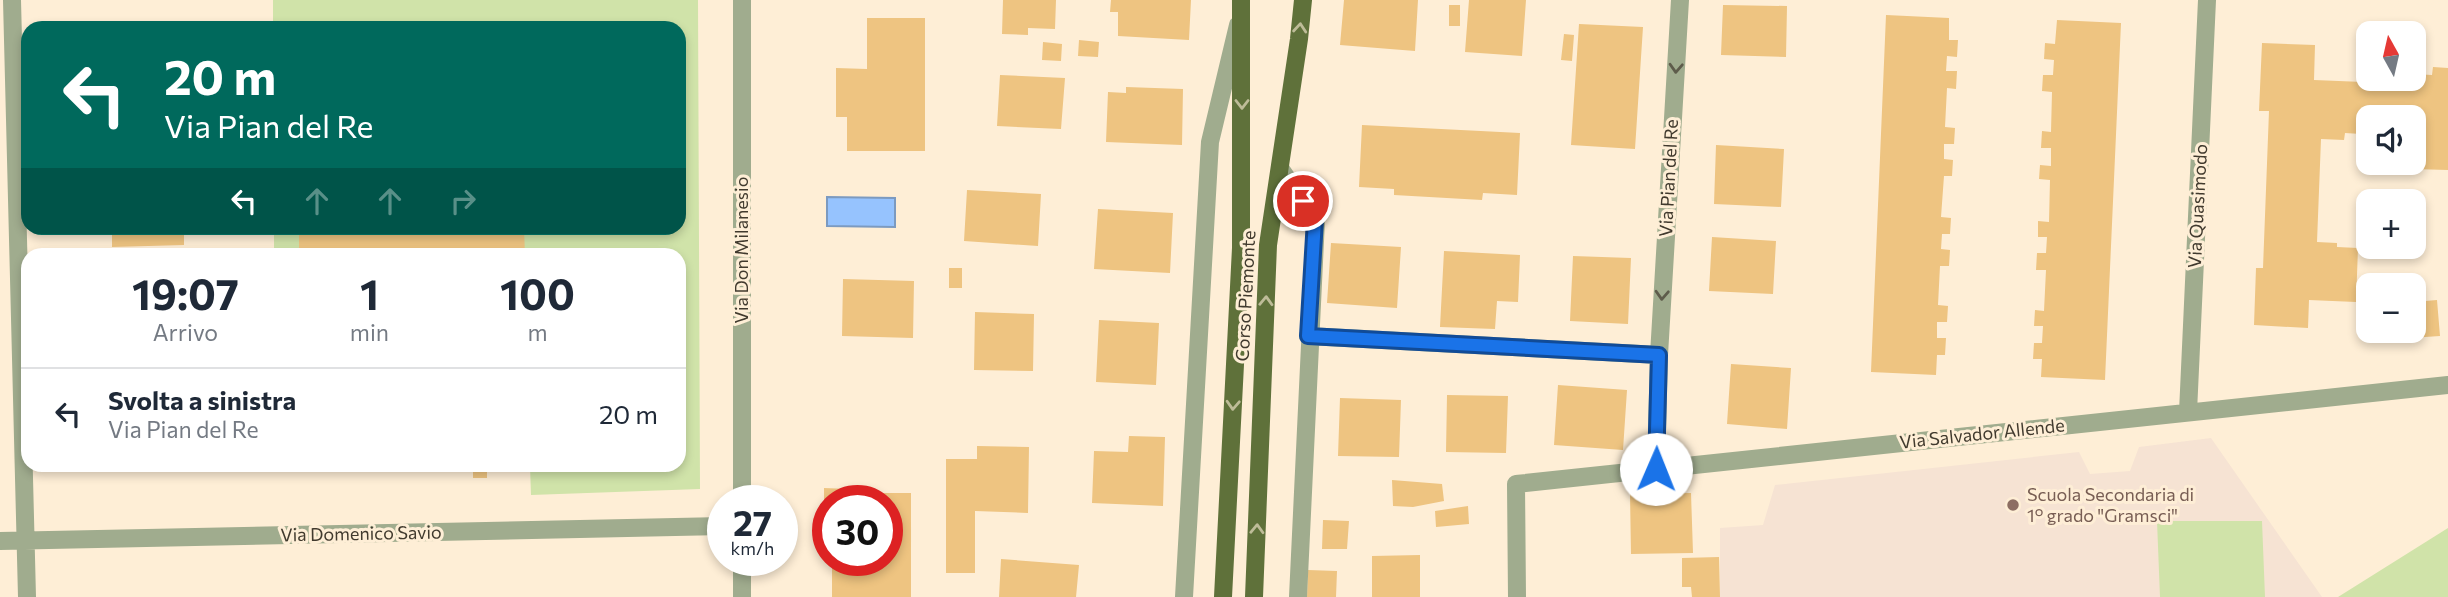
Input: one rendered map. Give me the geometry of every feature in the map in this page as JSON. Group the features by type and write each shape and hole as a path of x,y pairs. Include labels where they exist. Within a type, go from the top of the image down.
{"main road":[{"name":"Corso Piemonte","path":"1254,597 1268,245 1303,0"},
{"name":"Corso Piemonte","path":"1223,597 1241,248 1241,6"}],"street":[{"path":"12,0 21,347"},
{"name":"Via Don Milanesio","path":"742,0 742,485"},
{"name":"Via Pian del Re","path":"1656,469 1659,355 1680,0"},
{"name":"Via Quasimodo","path":"2188,412 2207,0"},
{"name":"Corso Piemonte","path":"1184,597 1210,142 1241,6"},
{"path":"1280,168 1315,220 1298,597"},
{"path":"1308,336 1659,355"},
{"name":"Via Salvador Allende","path":"1517,597 1516,484 2448,385"},
{"path":"24,472 27,597"},
{"name":"Via Domenico Savio","path":"0,541 707,526"},
{"path":"741,597 742,576"}],"shaded area":[{"name":"Scuola Secondaria di 1° grado \"Gramsci\"","path":"2211,438 2322,597 1720,597 1720,528 1763,525 1775,485 2079,452 2090,474 2130,471 2139,447"}],"green space":[{"path":"273,0 698,0 700,489 531,495 530,472 686,472 686,248 274,248 274,235 686,235 686,21 273,21"},
{"path":"2157,521 2262,521 2265,597 2160,597"},
{"path":"2448,528 2448,597 2338,597"}],"water":[{"path":"827,197 895,198 895,227 827,226"}],"building":[{"path":"1003,0 1056,0 1055,29 1028,28 1028,35 1002,34"},
{"path":"1111,0 1191,0 1189,40 1118,36 1118,12 1110,12"},
{"path":"1344,0 1418,0 1415,51 1340,45"},
{"path":"1469,0 1526,0 1522,56 1465,52"},
{"path":"1449,5 1460,5 1460,26 1449,26"},
{"path":"1723,5 1787,6 1786,57 1721,55"},
{"path":"1886,15 1949,18 1949,40 1958,40 1957,57 1947,56 1946,71 1957,71 1956,89 1947,88 1945,127 1955,128 1954,144 1944,144 1944,159 1953,160 1952,176 1944,176 1941,217 1951,218 1950,234 1942,234 1941,249 1950,250 1949,266 1940,266 1938,305 1948,306 1947,322 1937,322 1937,338 1946,338 1945,355 1937,355 1936,375 1871,372"},
{"path":"867,18 925,18 925,151 847,151 847,117 836,117 836,68 867,69"},
{"path":"2057,20 2121,23 2105,380 2041,377 2042,359 2033,359 2034,343 2042,343 2043,326 2034,326 2035,310 2044,311 2046,270 2036,270 2037,253 2046,253 2047,237 2038,237 2038,221 2049,222 2050,180 2039,179 2040,165 2051,166 2051,148 2041,148 2042,131 2051,132 2052,92 2042,91 2043,75 2053,75 2054,60 2044,59 2045,43 2055,44"},
{"path":"1579,24 1643,27 1635,149 1571,145"},
{"path":"1564,34 1574,35 1572,61 1561,60"},
{"path":"1079,40 1099,42 1098,57 1078,56"},
{"path":"1043,42 1062,44 1061,61 1042,60"},
{"path":"2262,43 2315,45 2314,80 2356,82 2356,91 2426,91 2426,75 2432,75 2433,67 2448,68 2448,170 2426,169 2426,105 2356,105 2356,134 2345,133 2344,140 2321,139 2317,242 2356,248 2356,302 2309,300 2308,328 2254,325 2256,268 2263,268 2269,111 2259,111"},
{"path":"1000,75 1065,78 1061,129 997,126"},
{"path":"1126,87 1183,89 1182,145 1106,142 1108,92 1126,93"},
{"path":"1362,125 1520,133 1517,195 1483,193 1482,200 1394,195 1394,189 1359,187"},
{"path":"1716,145 1784,149 1781,207 1714,204"},
{"path":"967,190 1041,194 1038,246 964,241"},
{"path":"1098,209 1173,213 1170,273 1094,269"},
{"path":"112,235 184,235 184,245 112,247"},
{"path":"299,235 524,235 525,248 299,248"},
{"path":"1712,237 1776,241 1773,294 1709,291"},
{"path":"1331,243 1401,247 1397,308 1327,303"},
{"path":"1444,251 1520,255 1518,302 1497,301 1495,329 1440,327"},
{"path":"1573,256 1631,258 1628,324 1570,321"},
{"path":"949,268 962,268 962,288 949,288"},
{"path":"843,279 914,281 913,338 842,336"},
{"path":"2437,300 2440,336 2426,337 2426,301"},
{"path":"975,312 1034,314 1033,371 974,370"},
{"path":"1099,320 1159,323 1156,385 1096,382"},
{"path":"1731,364 1791,368 1787,429 1727,424"},
{"path":"1558,385 1627,390 1623,450 1554,445"},
{"path":"1447,395 1508,396 1506,453 1446,452"},
{"path":"1340,398 1401,400 1399,457 1338,456"},
{"path":"1129,436 1165,437 1163,506 1092,503 1094,451 1128,452"},
{"path":"977,446 1029,447 1028,513 975,511 975,573 946,573 946,459 977,459"},
{"path":"473,472 487,472 487,478 473,478"},
{"path":"1392,480 1442,484 1444,501 1413,507 1393,506"},
{"path":"903,493 911,493 911,597 832,597 832,576 903,576"},
{"path":"1691,493 1693,553 1631,554 1630,494"},
{"path":"1468,506 1469,524 1436,527 1435,511"},
{"path":"1323,520 1349,521 1347,549 1322,549"},
{"path":"1420,555 1420,597 1372,597 1372,556"},
{"path":"1719,557 1720,597 1692,597 1691,587 1682,587 1682,558"},
{"path":"1001,559 1079,565 1076,597 999,597"},
{"path":"1308,570 1337,571 1336,597 1307,597"}],"place":[{"name":"Scuola Secondaria di 1° grado \"Gramsci\"","path":"2013,505"}],"route":[{"path":"1303,201 1315,220 1308,336 1659,355 1656,469"}]}
